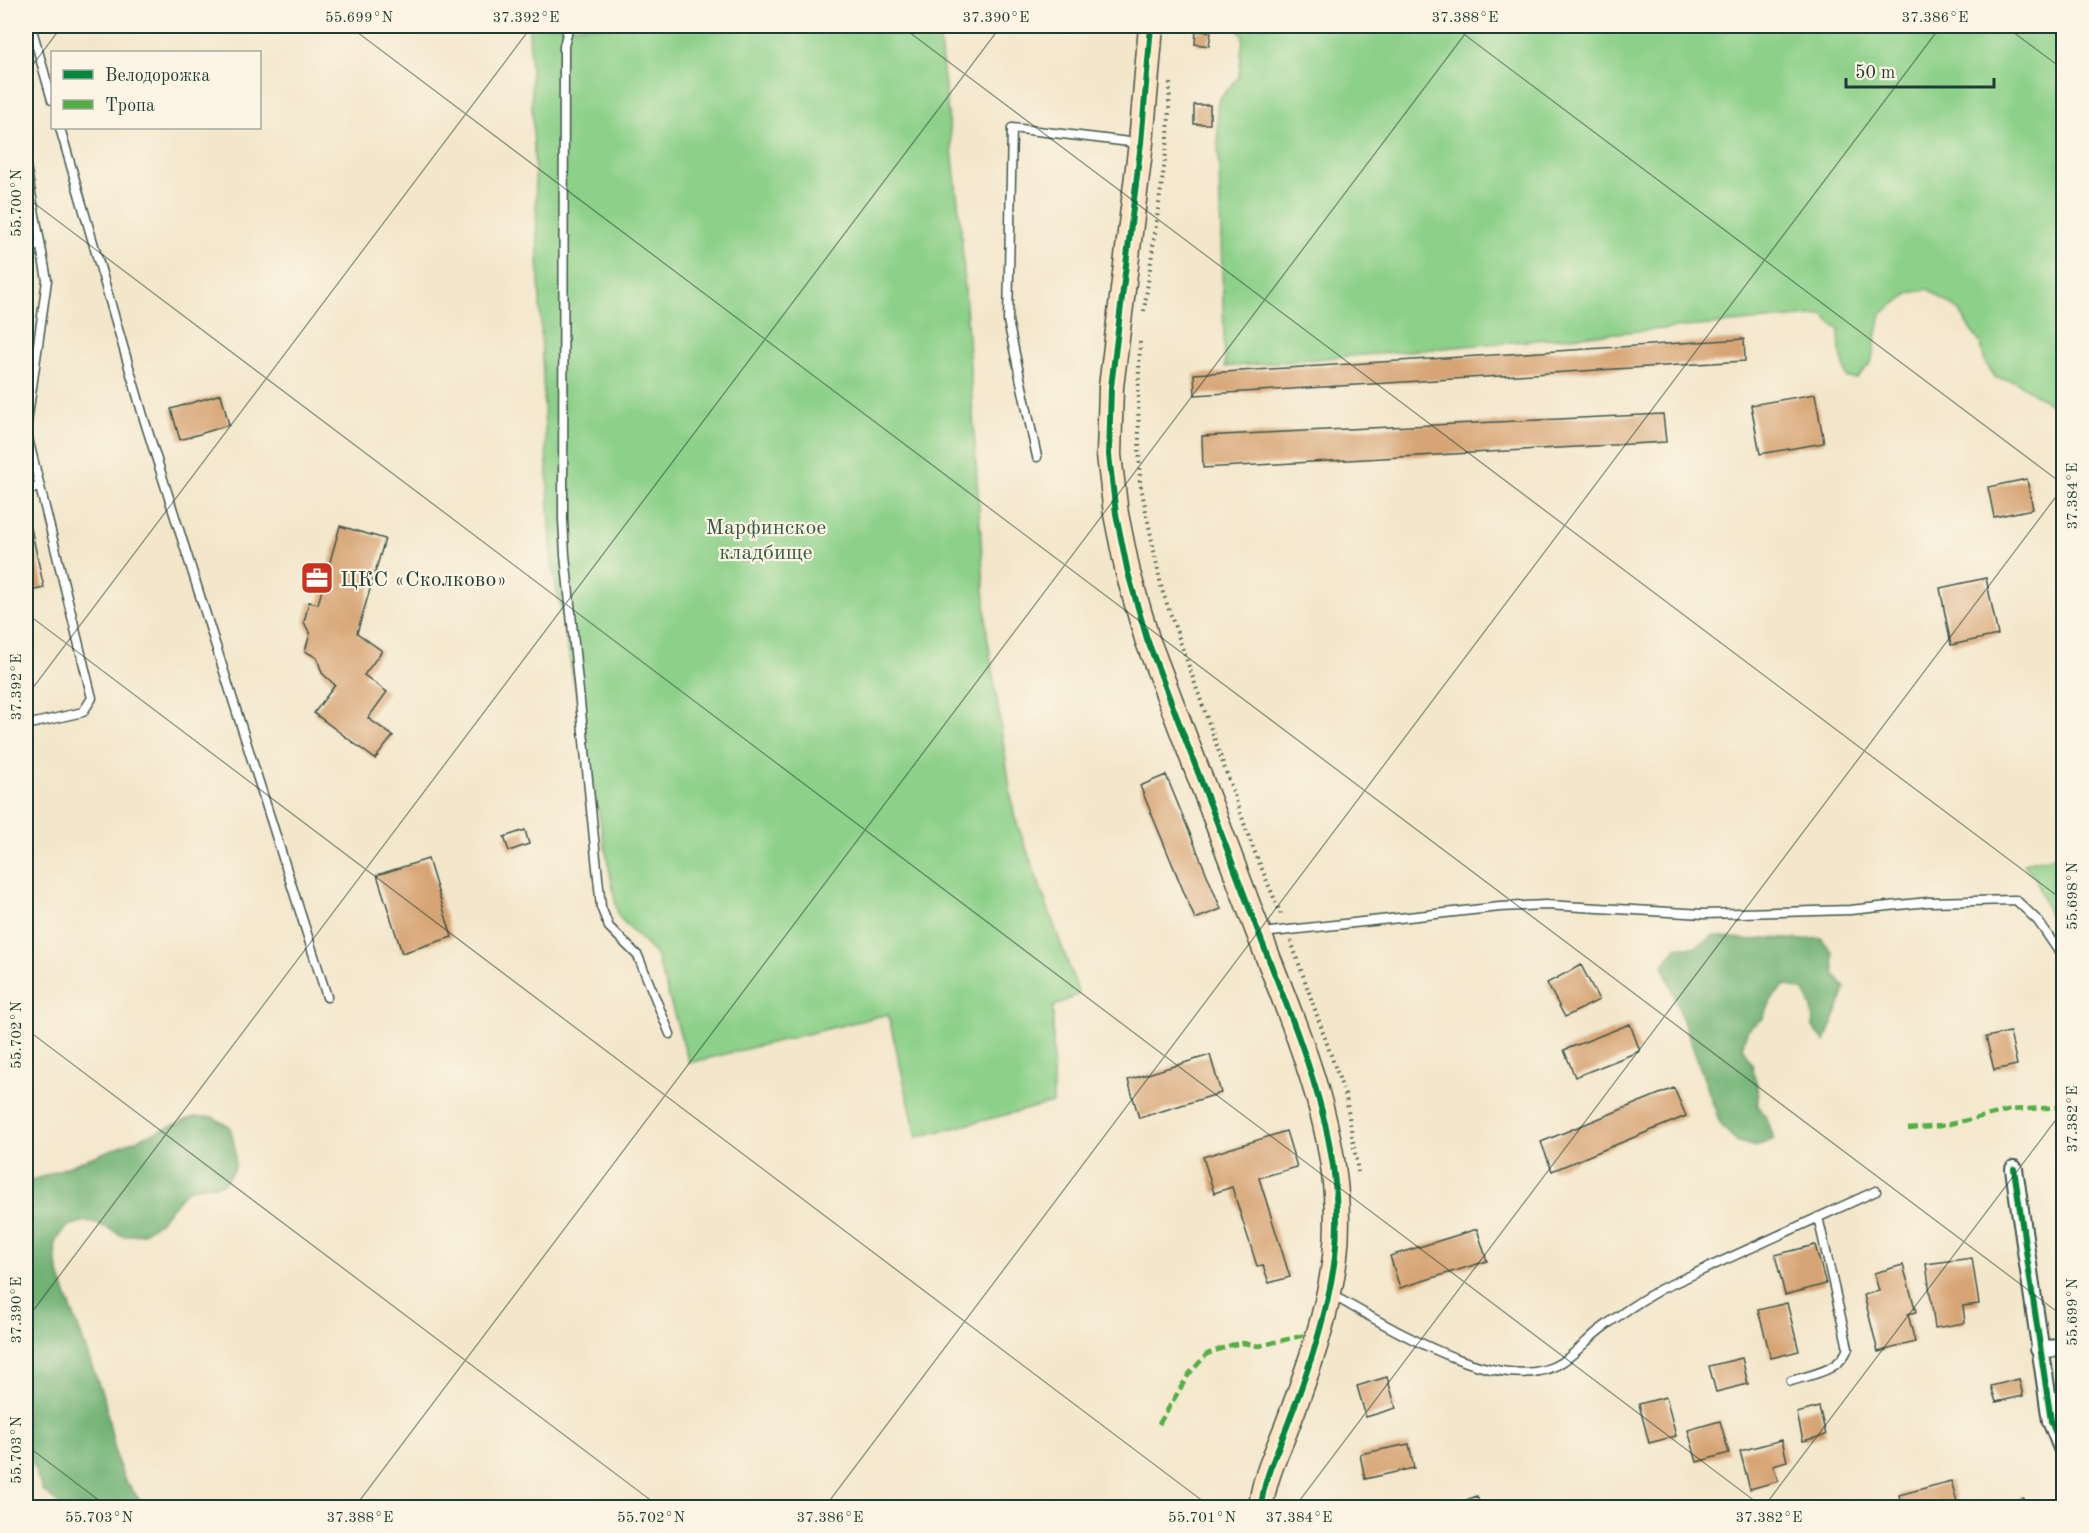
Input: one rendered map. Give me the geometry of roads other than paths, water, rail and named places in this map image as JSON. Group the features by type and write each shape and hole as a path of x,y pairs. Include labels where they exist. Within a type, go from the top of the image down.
{"street":[{"path":"1151,26 1141,143 1111,387 1109,455 1116,514 1128,573 1147,639 1303,1048 1325,1119 1333,1163 1337,1212 1335,1257 1319,1333 1265,1486 1261,1508"},
{"path":"2014,1169 2051,1421 2064,1453"},
{"path":"2039,1349 2064,1348"}],"lane":[{"path":"31,26 51,96"},
{"path":"569,26 564,58 563,520 600,907 609,927 638,956 670,1034"},
{"path":"1037,457 1008,321 1012,128 1141,143"},
{"path":"60,129 144,419 327,997"},
{"path":"26,166 47,280 26,430 92,698 83,712 26,725"},
{"path":"26,248 40,245"},
{"path":"26,490 40,487"},
{"path":"1259,933 1546,905 1704,914 1850,910 1928,902 2016,900 2038,921 2064,959"},
{"path":"1329,1293 1448,1356 1493,1371 1539,1373 1562,1363 1630,1306 1661,1289 1876,1191"},
{"path":"1791,1381 1837,1365 1845,1358 1848,1348 1818,1217"}],"place":[{"name":"ЦКС «Сколково»","path":"317,578"}],"park label":[{"name":"Марфинское кладбище","path":"766,538"}]}
